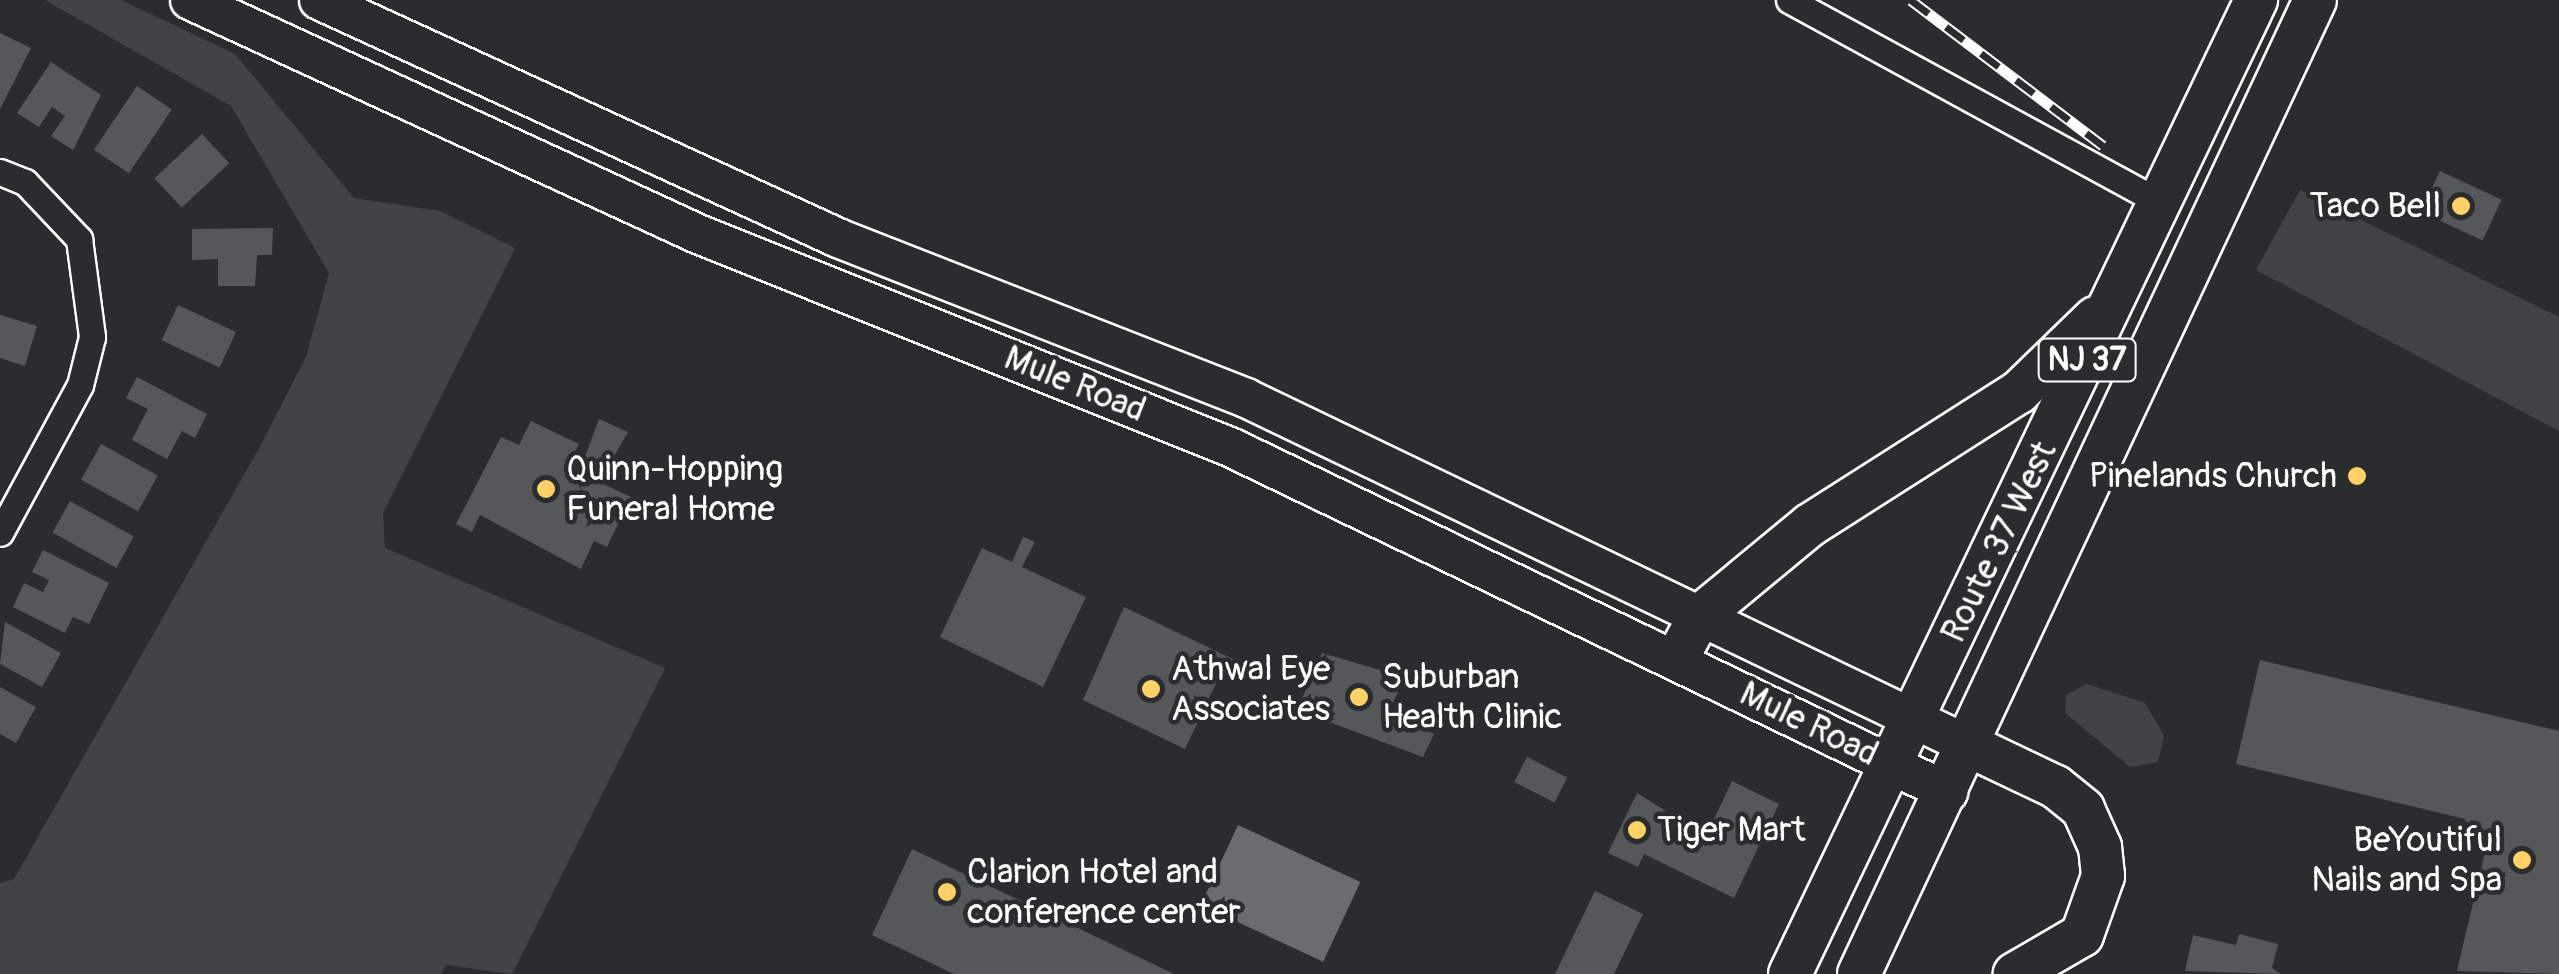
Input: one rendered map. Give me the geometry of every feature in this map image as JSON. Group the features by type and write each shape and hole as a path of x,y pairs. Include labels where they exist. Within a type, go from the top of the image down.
{"highway":[{"name":"Route 37 West","path":"1790,974 2118,296 2256,0"},
{"name":"Route 37 West","path":"1860,974 2316,0"},
{"path":"1677,658 1700,616 1810,525 2019,392 2118,296"},
{"path":"1970,746 2056,787 2083,809 2100,848 2100,889 2082,935 2015,974"}],"main road":[{"name":"Mule Road","path":"190,0 698,234 1167,421 1334,496 1677,658 1948,792"},
{"name":"Mule Road","path":"319,0 722,186 1186,374 1354,447 1970,746"},
{"path":"698,234 722,186"},
{"path":"1167,421 1186,374"},
{"path":"1334,496 1354,447"}],"street":[{"path":"1788,0 2160,204"},
{"path":"0,172 25,182 79,239 92,337 80,385 0,533"}],"shaded area":[{"path":"45,0 121,0 235,54 354,198 440,211 515,248 383,513 385,548 665,668 512,974 446,965 441,974 0,974 0,883 14,879 257,452 306,357 329,273 231,106"},
{"path":"2300,190 2559,317 2559,431 2256,270"},
{"path":"2087,684 2145,703 2164,736 2158,762 2130,767 2065,713 2066,695"},
{"path":"1238,825 1360,882 1323,962 1201,905"}],"building":[{"path":"0,33 31,48 0,109"},
{"path":"51,62 101,95 73,150 51,136 65,116 52,107 39,127 17,113"},
{"path":"137,86 172,109 129,173 94,150"},
{"path":"202,134 229,163 182,208 154,178"},
{"name":"Taco Bell","path":"2440,171 2502,200 2483,241 2421,212"},
{"path":"273,228 272,255 257,255 255,286 218,286 218,259 192,260 192,229"},
{"path":"178,305 236,332 220,367 162,340"},
{"path":"0,315 37,326 25,366 0,358"},
{"path":"137,377 207,414 195,438 182,431 167,459 132,440 148,409 126,398"},
{"name":"Quinn-Hopping Funeral Home","path":"599,419 628,432 599,482 631,497 607,547 594,541 581,569 480,515 472,532 456,524 501,437 519,445 531,421 579,444 568,467 579,473"},
{"path":"101,444 158,476 138,511 81,480"},
{"path":"70,501 134,536 116,568 53,532"},
{"path":"1023,537 1035,542 1022,567 1086,597 1043,687 940,637 982,548 1012,562"},
{"path":"43,550 109,583 89,624 73,617 65,633 13,607 24,583 43,592 49,580 32,572"},
{"name":"Athwal Eye Associates","path":"1124,607 1237,661 1229,677 1221,673 1185,749 1083,700"},
{"path":"5,622 61,653 42,687 0,664"},
{"path":"1322,653 1387,672 1382,684 1398,692 1388,713 1434,734 1423,757 1297,710"},
{"path":"2260,660 2559,731 2559,974 2457,971 2484,856 2465,819 2236,764"},
{"path":"0,687 36,707 16,743 0,734"},
{"path":"1527,757 1567,777 1554,802 1514,782"},
{"path":"1732,781 1779,804 1734,898 1644,854 1638,867 1608,853 1637,793 1706,836"},
{"name":"Clarion Hotel and conference center","path":"912,849 1174,974 954,974 872,935"},
{"path":"1595,891 1643,914 1614,974 1555,974"},
{"path":"2239,934 2278,944 2272,968 2281,974 2185,971 2193,935 2236,945"}],"railway":[{"path":"1911,0 2103,146"}],"place":[{"name":"Taco Bell","path":"2461,206"},
{"name":"Pinelands Church","path":"2357,476"},
{"name":"Quinn-Hopping Funeral Home","path":"546,489"},
{"name":"Athwal Eye Associates","path":"1151,689"},
{"name":"Suburban Health Clinic","path":"1359,697"},
{"name":"Tiger Mart","path":"1637,830"},
{"name":"BeYoutiful Nails and Spa","path":"2522,860"},
{"name":"Clarion Hotel and conference center","path":"947,892"}]}
